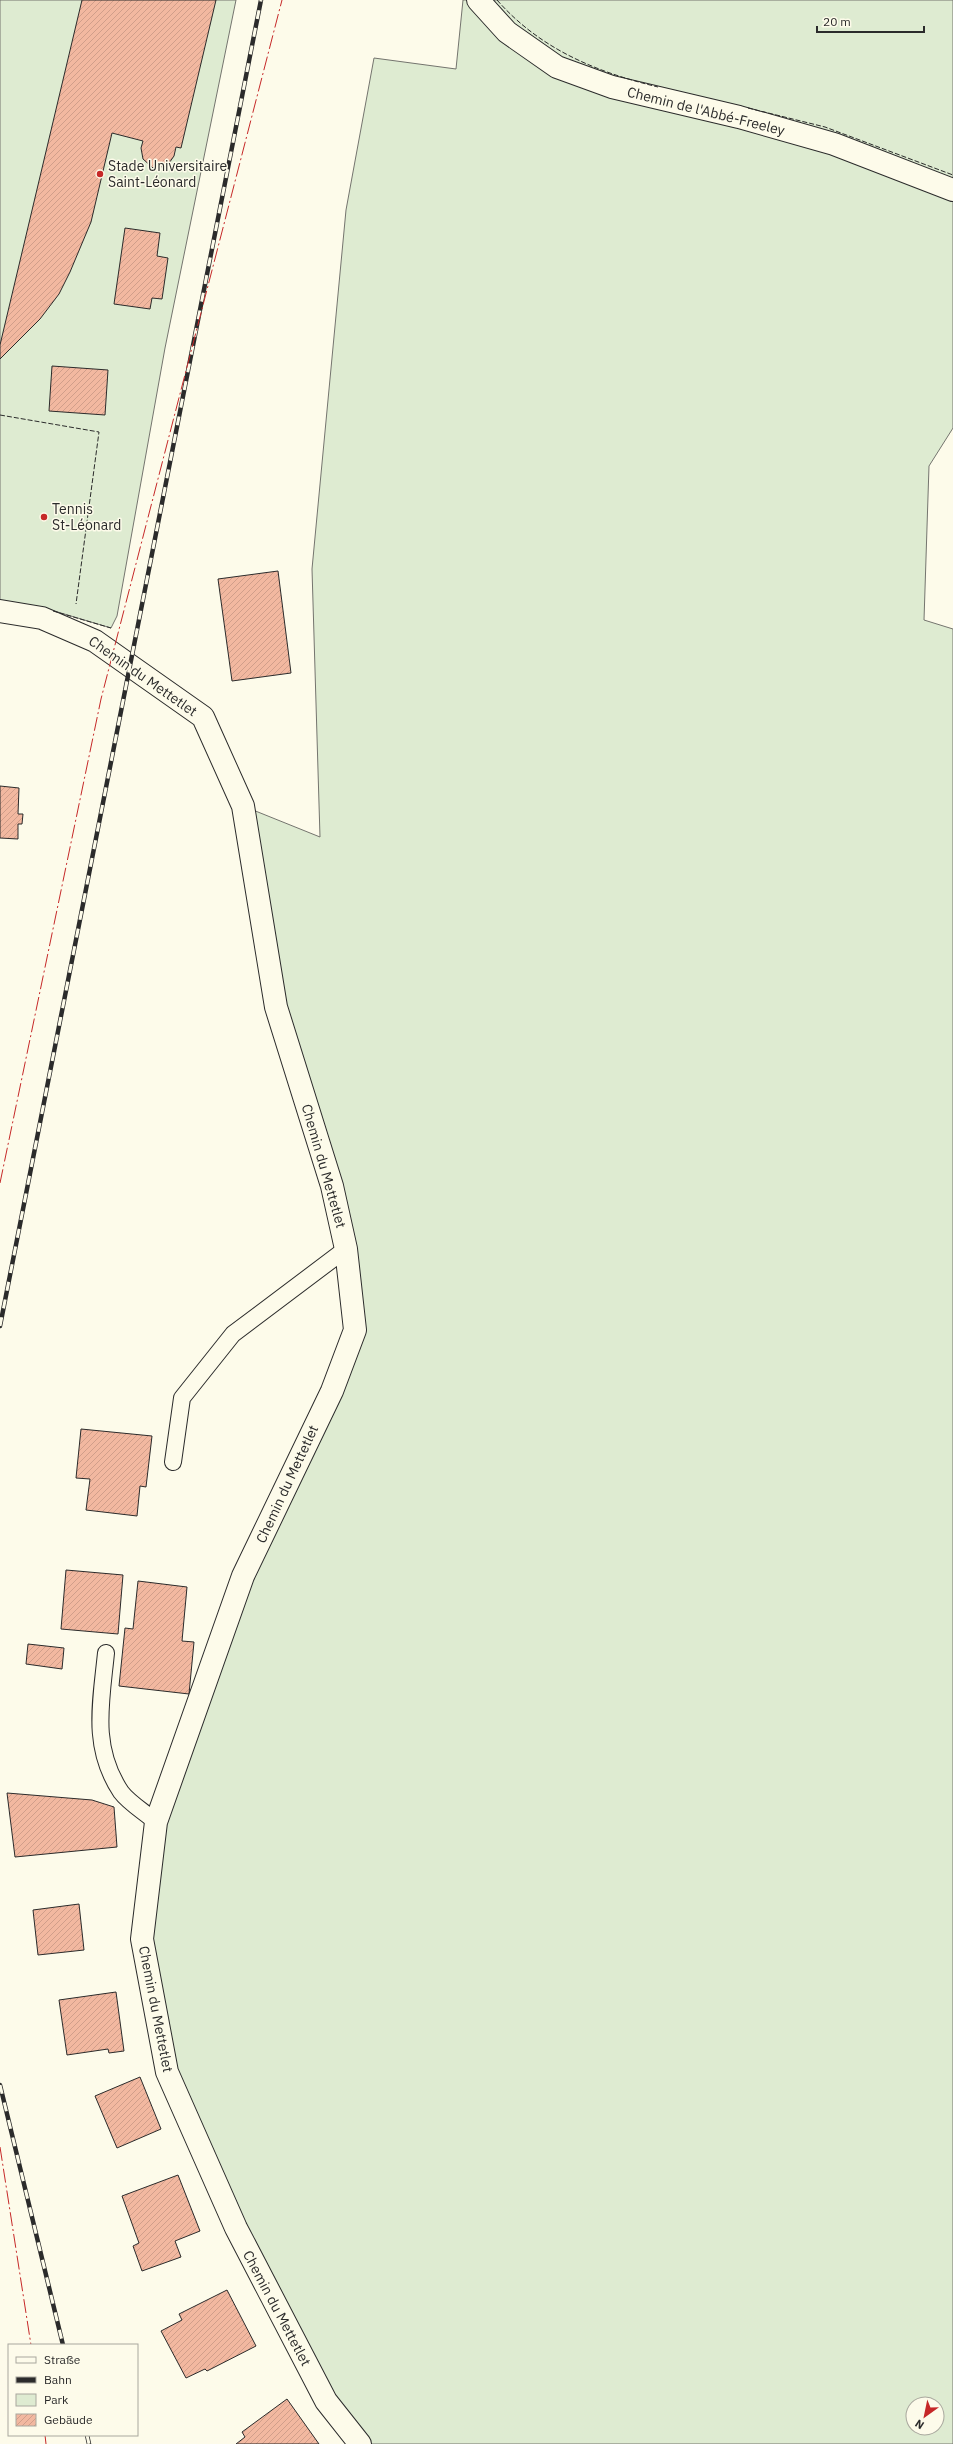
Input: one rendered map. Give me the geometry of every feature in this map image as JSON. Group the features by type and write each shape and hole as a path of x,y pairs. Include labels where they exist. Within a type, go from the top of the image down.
{"street":[{"name":"Chemin de l'Abbé-Freeley","path":"478,0 507,32 557,67 612,87 739,117 834,144 953,190"},
{"name":"Chemin du Mettetlet","path":"0,612 42,618 95,641 203,717 243,806 276,1007 332,1186 346,1249 355,1330 332,1391 243,1576 156,1822 142,1939 167,2072 236,2228 326,2401 360,2444"}],"lane":[{"path":"174,1462 182,1398 233,1334 346,1249"},
{"path":"106,1653 99,1728 104,1760 122,1793 156,1822"}],"green space":[{"name":"Stade Universitaire Saint-Léonard","path":"0,0 236,0 165,348 117,616 111,628 51,610 0,602"},
{"path":"463,0 953,0 953,428 929,466 924,620 953,629 953,2444 360,2444 167,2072 142,1939 156,1822 243,1576 355,1330 346,1249 276,1007 243,806 320,837 312,569 346,210 374,58 456,69"}],"building":[{"path":"82,0 216,0 181,148 176,147 174,156 167,166 153,168 143,159 141,148 143,141 112,133 91,222 70,272 59,294 40,319 0,359 0,345"},
{"path":"125,228 160,233 157,256 168,258 162,299 152,298 150,309 114,304"},
{"path":"52,366 108,370 105,415 49,411"},
{"path":"278,571 291,673 232,681 218,579"},
{"path":"0,786 19,788 18,814 23,814 22,824 18,824 18,839 0,838"},
{"path":"81,1429 152,1436 146,1487 140,1486 137,1516 86,1510 90,1479 76,1478"},
{"path":"66,1570 123,1575 118,1634 61,1629"},
{"path":"138,1581 187,1587 182,1641 194,1642 189,1694 119,1686 125,1628 133,1629"},
{"path":"28,1644 64,1648 62,1669 26,1664"},
{"path":"7,1793 92,1800 114,1807 117,1847 15,1857"},
{"path":"79,1904 84,1950 38,1955 33,1910"},
{"path":"116,1992 124,2051 109,2053 108,2049 67,2055 59,2000"},
{"path":"140,2077 161,2129 117,2148 95,2096"},
{"path":"178,2175 200,2231 175,2241 181,2257 142,2271 133,2246 139,2243 122,2196"},
{"path":"227,2290 256,2346 207,2371 205,2369 186,2378 161,2331 182,2320 179,2314"},
{"path":"287,2399 319,2444 236,2444 245,2437 242,2432"}],"railway":[{"path":"0,1326 261,0"},
{"path":"0,2085 63,2344"},
{"path":"87,2436 89,2444"}],"fence":[{"path":"497,0 532,32 550,45 570,56 613,74 658,87"},
{"path":"748,108 825,127 953,175"},
{"path":"0,415 99,432 76,604"},
{"path":"53,611 111,628"}],"power":[{"path":"0,1183 101,699 282,0"},
{"path":"0,2147 31,2344"},
{"path":"45,2436 46,2444"}],"place":[{"name":"Stade Universitaire Saint-Léonard","path":"100,174"},
{"name":"Tennis St-Léonard","path":"44,517"}]}
